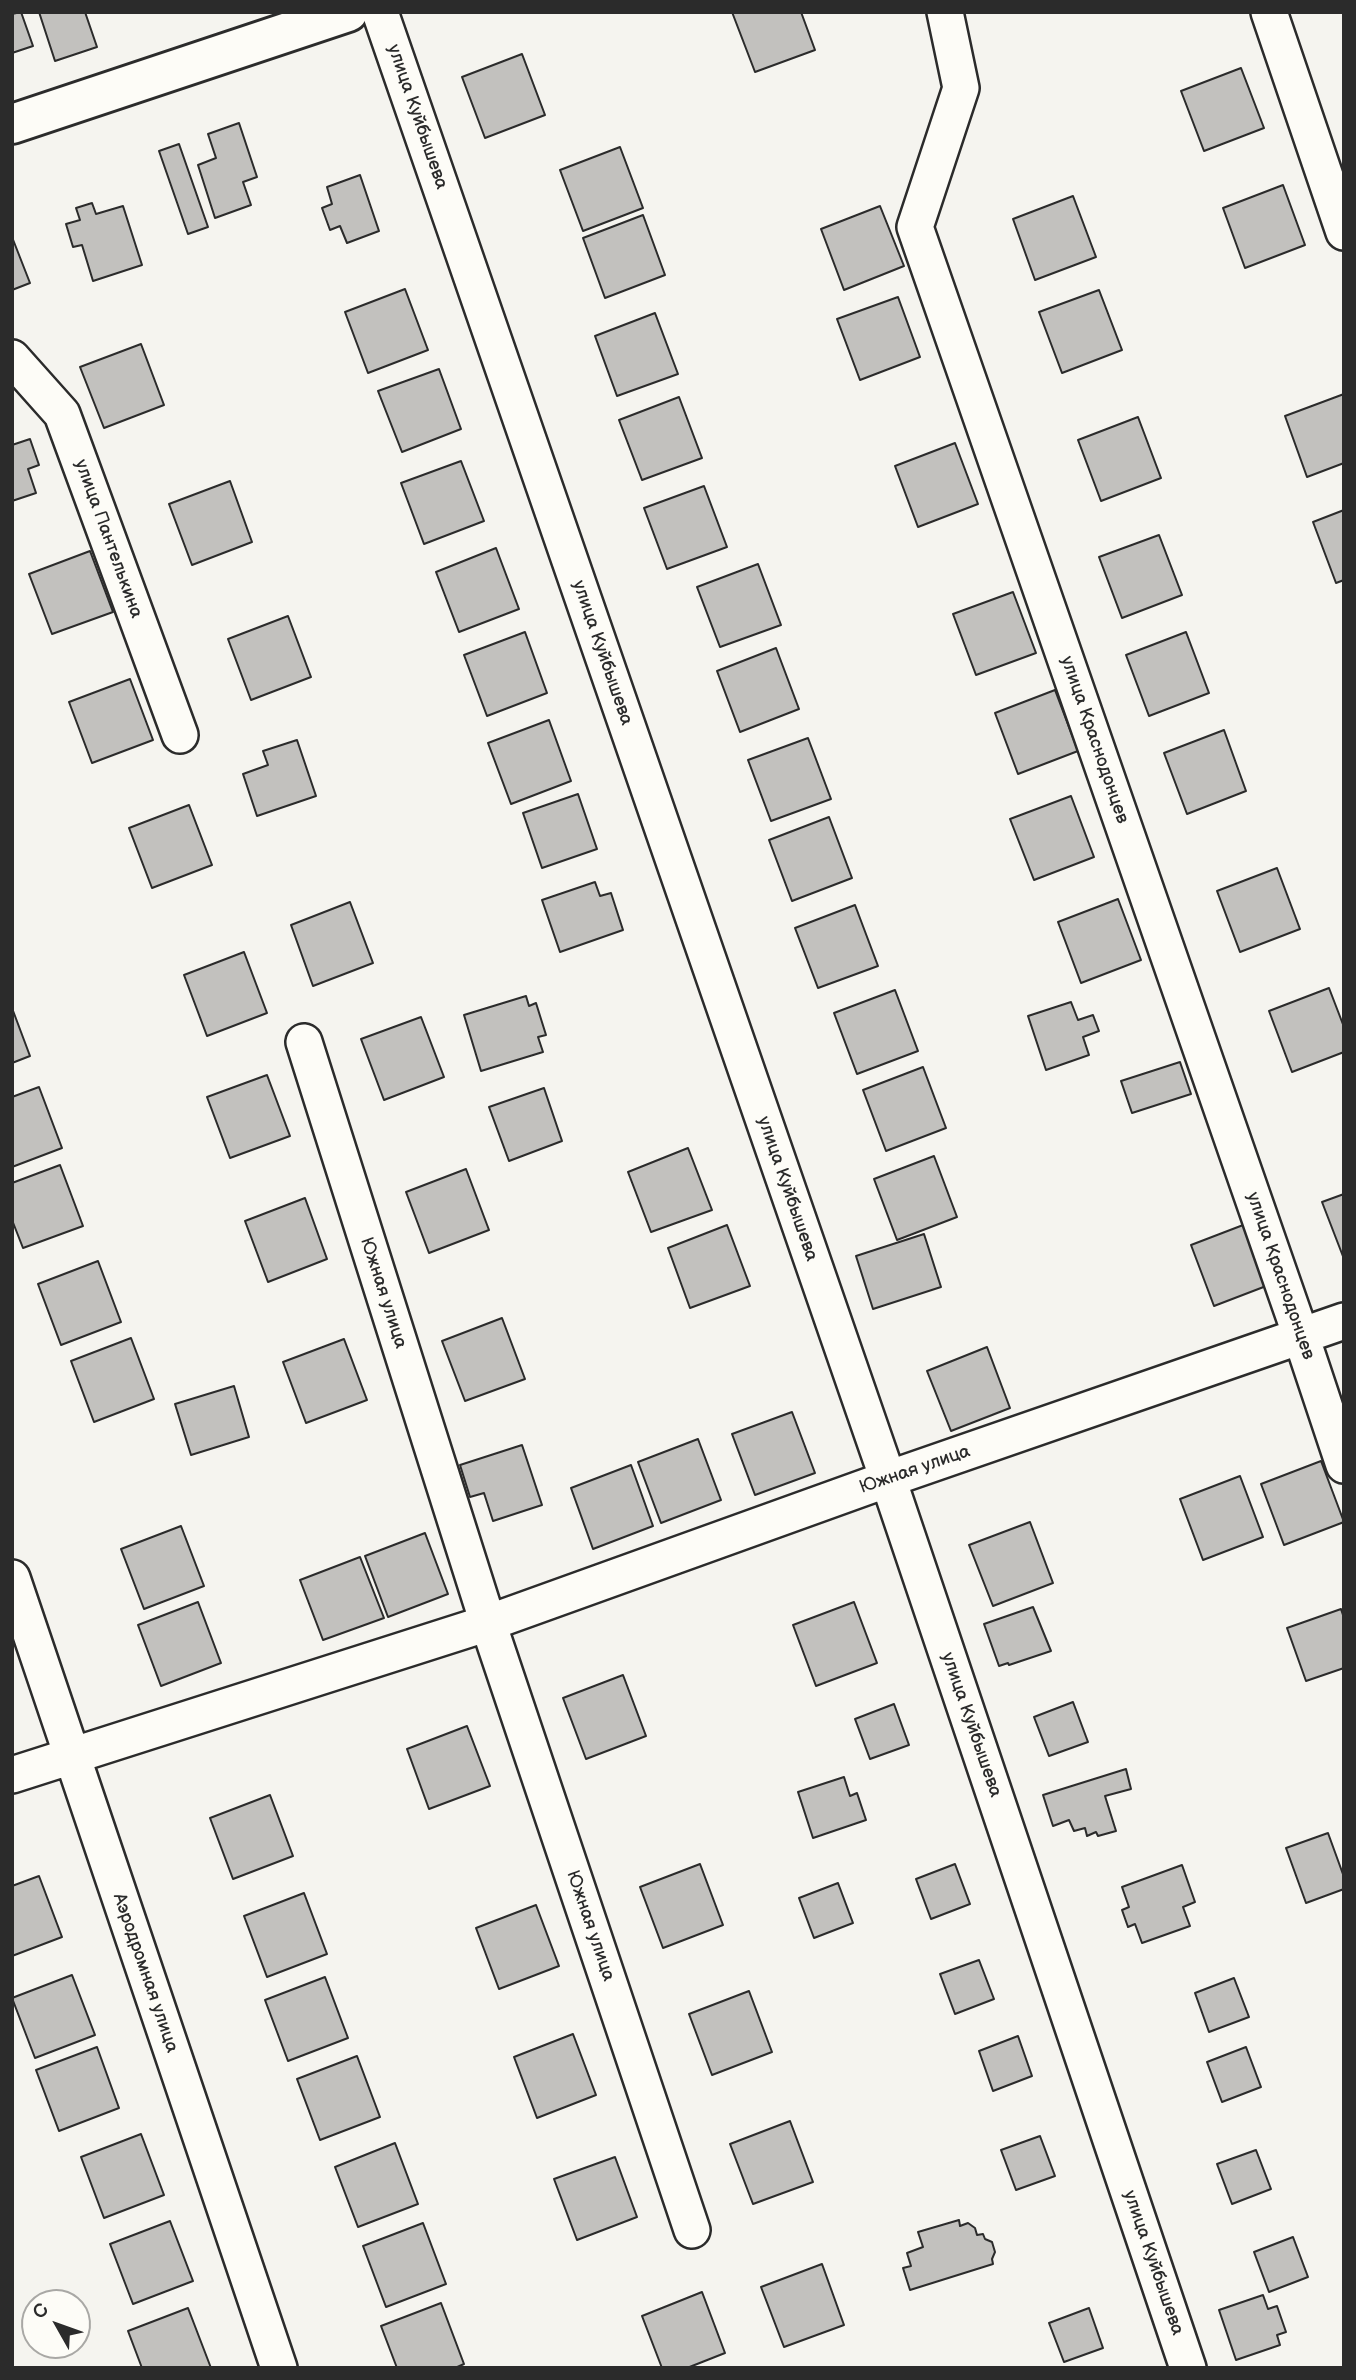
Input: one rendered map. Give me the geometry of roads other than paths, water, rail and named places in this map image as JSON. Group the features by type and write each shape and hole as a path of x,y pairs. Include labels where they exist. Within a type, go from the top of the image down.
{"main road":[{"path":"12,124 348,12"}],"street":[{"name":"улица Куйбышева","path":"380,12 888,1479 1188,2368"},
{"name":"улица Краснодонцев","path":"945,12 961,88 915,227 1344,1465"},
{"path":"1269,12 1344,232"},
{"name":"улица Пантелькина","path":"12,358 62,414 180,735"},
{"name":"Южная улица","path":"304,1042 488,1623 692,2230"},
{"name":"Южная улица","path":"12,1774 488,1623 888,1479 1344,1321"},
{"name":"Аэродромная улица","path":"12,1578 279,2368"}]}
